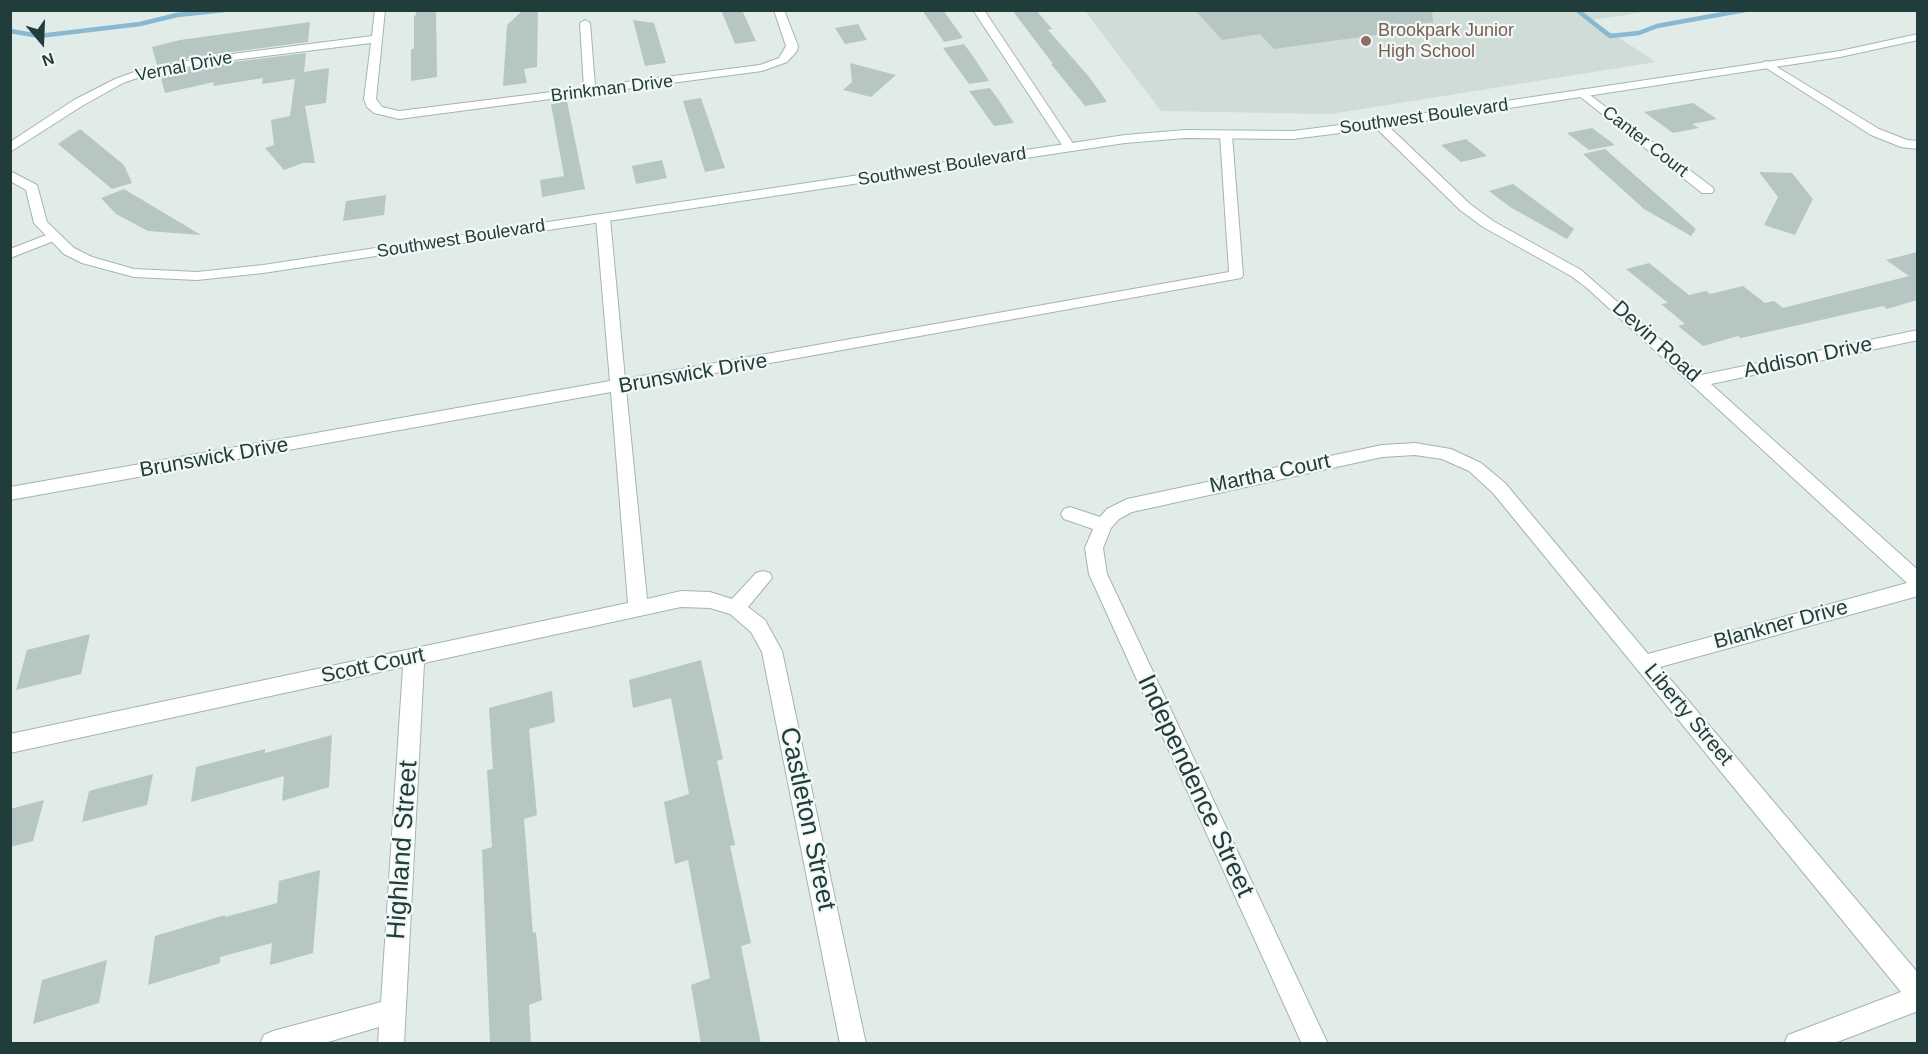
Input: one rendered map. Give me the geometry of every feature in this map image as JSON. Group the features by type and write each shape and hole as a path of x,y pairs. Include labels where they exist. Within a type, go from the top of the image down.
{"street":[{"path":"380,10 370,99 373,107 384,112"},
{"path":"779,10 792,46 791,51 783,60 798,65"},
{"path":"978,10 1070,147"},
{"path":"585,23 590,92"},
{"name":"Southwest Boulevard","path":"10,175 32,188 41,224 69,251 108,267 134,273 197,276 263,269 1070,147 1156,136 1293,135 1379,124 1877,47 1917,37"},
{"name":"Vernal Drive","path":"10,148 98,92 119,81 148,71 201,61 376,39"},
{"name":"Brinkman Drive","path":"384,112 399,115 418,114 590,92 743,72 783,60"},
{"path":"1767,64 1875,132 1905,144 1917,145"},
{"name":"Canter Court","path":"1582,93 1707,190"},
{"path":"369,121 384,112"},
{"name":"Devin Road","path":"1379,124 1465,207 1488,224 1576,273 1700,381 1917,582"},
{"name":"Brunswick Drive","path":"10,494 1236,275 1226,135"},
{"path":"603,218 639,609"},
{"path":"10,254 54,236"},
{"name":"Addison Drive","path":"1700,381 1917,335"},
{"name":"Martha Court","path":"1103,525 1113,514 1127,506 1170,495 1382,451 1414,449 1445,453"},
{"name":"Liberty Street","path":"1445,453 1475,467 1499,488 1917,993"},
{"path":"1070,514 1103,525"},
{"name":"Independence Street","path":"1103,525 1094,548 1098,574 1315,1044"},
{"path":"736,608 763,578"},
{"name":"Blankner Drive","path":"1645,663 1917,588"},
{"name":"Scott Court","path":"10,744 681,599 710,600 736,608"},
{"name":"Castleton Street","path":"736,608 758,626 772,651 853,1044"},
{"name":"Highland Street","path":"391,1044 414,657"},
{"path":"1797,1044 1917,998"},
{"path":"273,1044 393,1011"}],"shaded area":[{"name":"Brookpark Junior High School","path":"1085,11 1652,11 1592,20 1656,62 1331,114 1161,111"}],"building":[{"path":"416,10 436,10 437,77 411,81 411,49 414,49"},
{"path":"523,10 538,10 537,67 524,69 527,83 503,86 507,25"},
{"path":"721,10 742,10 756,41 735,44"},
{"path":"922,10 943,10 963,38 944,42"},
{"path":"1012,10 1036,10 1052,29 1048,30 1090,78 1107,102 1085,106"},
{"path":"1195,10 1432,10 1433,22 1377,30 1382,34 1274,49 1260,34 1222,40"},
{"path":"633,20 654,23 666,63 645,66"},
{"path":"310,22 308,42 201,56 157,65 152,47 180,40"},
{"path":"858,24 867,40 845,44 835,28"},
{"path":"964,44 989,81 969,84 943,48"},
{"path":"306,53 304,72 329,68 326,103 305,106 315,163 303,163 284,170 265,148 274,145 271,120 290,116 295,79 262,84 263,78 213,86 214,82 165,93 160,75 201,66"},
{"path":"850,63 896,75 871,97 843,90 852,82"},
{"path":"990,88 1014,123 994,126 969,91"},
{"path":"701,98 725,168 705,172 683,101"},
{"path":"567,101 585,189 542,197 540,180 564,176 551,104"},
{"path":"1693,103 1717,119 1692,124 1699,128 1673,133 1644,112"},
{"path":"1592,128 1615,145 1589,150 1567,133"},
{"path":"80,129 124,165 132,183 112,189 58,144"},
{"path":"1466,139 1487,156 1461,162 1441,145"},
{"path":"1605,149 1696,229 1691,236 1644,209 1583,154"},
{"path":"662,160 667,178 636,184 632,166"},
{"path":"1759,172 1792,173 1813,199 1795,235 1764,225 1778,197"},
{"path":"1513,184 1574,229 1567,239 1510,207 1489,191"},
{"path":"124,189 201,235 148,231 116,214 101,198"},
{"path":"386,195 384,215 343,221 346,201"},
{"path":"1917,252 1917,300 1887,309 1883,306 1741,338 1738,336 1703,346 1678,326 1685,324 1661,304 1668,303 1626,269 1649,263 1689,295 1706,291 1710,294 1743,286 1765,303 1774,301 1783,308 1909,276 1886,260"},
{"path":"90,634 81,674 16,690 27,650"},
{"path":"701,660 723,759 717,761 735,845 730,846 751,943 741,946 761,1044 701,1044 691,985 710,978 688,860 675,864 664,802 689,794 671,698 633,708 629,680"},
{"path":"552,691 555,722 529,729 537,815 524,819 533,933 536,932 542,1000 529,1005 531,1044 490,1044 482,850 492,847 487,770 493,769 489,708"},
{"path":"332,735 329,787 282,801 284,776 191,802 196,767 265,749 265,753"},
{"path":"153,774 147,805 82,822 89,791"},
{"path":"44,800 33,841 10,847 10,809"},
{"path":"320,870 313,953 270,965 272,943 220,957 220,963 148,985 155,936 225,915 225,917 277,903 279,881"},
{"path":"107,960 99,1003 33,1024 42,980"}],"waterway":[{"path":"10,31 39,36 140,24 177,15 225,10"},
{"path":"1577,10 1610,36 1639,33 1657,26 1745,10"}],"place":[{"name":"Brookpark Junior High School","path":"1366,41"}]}
